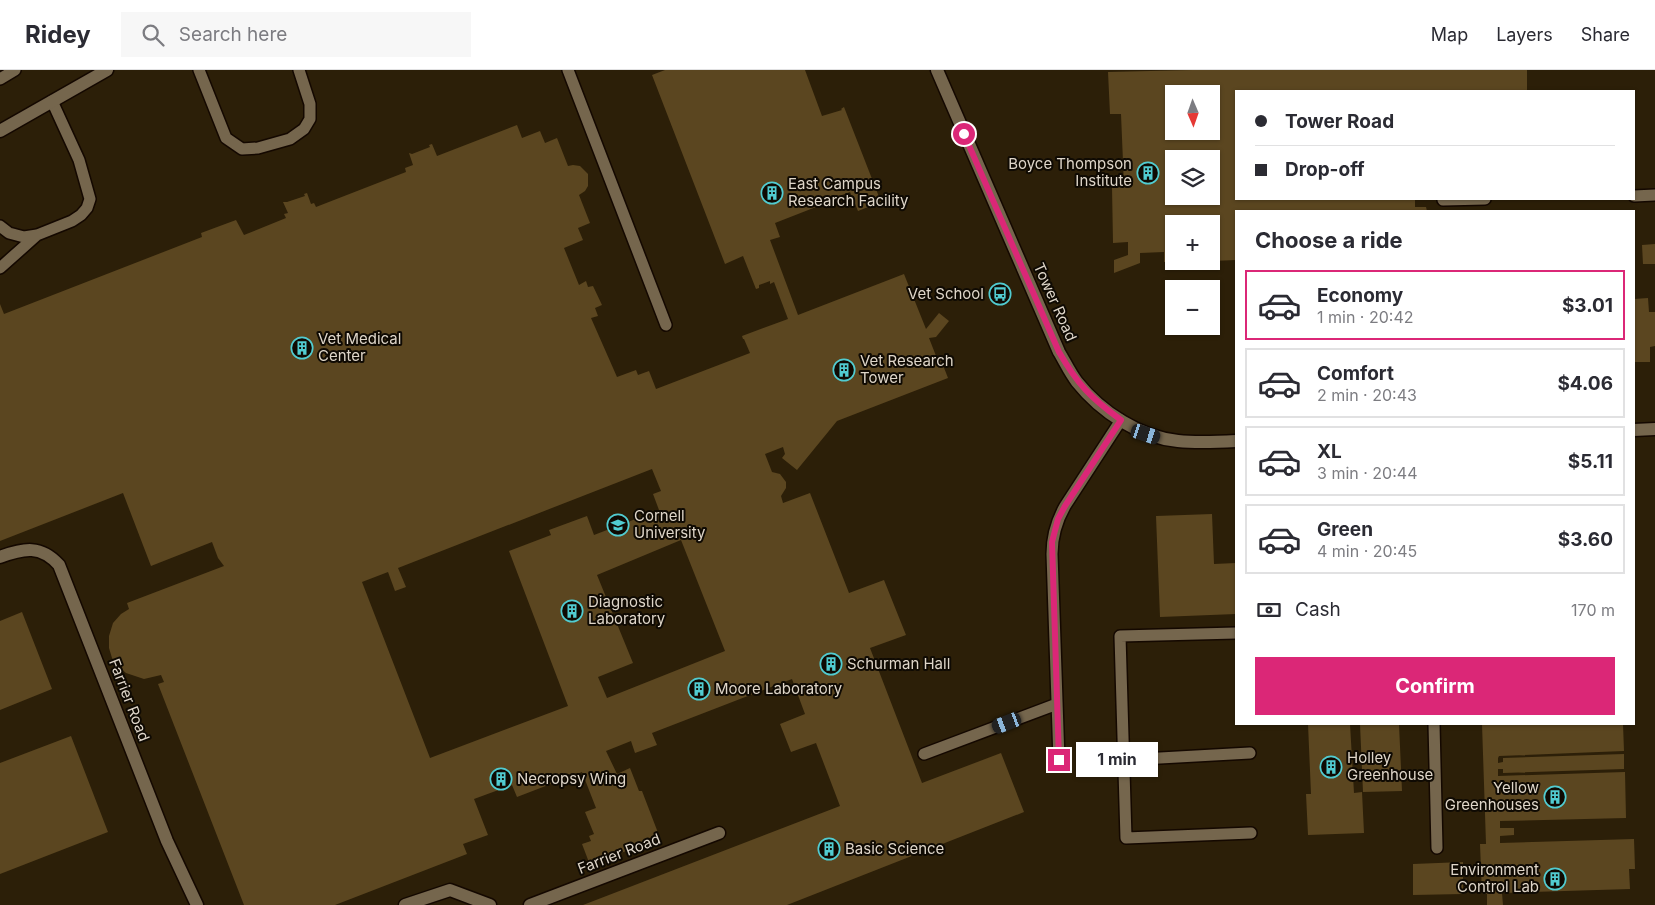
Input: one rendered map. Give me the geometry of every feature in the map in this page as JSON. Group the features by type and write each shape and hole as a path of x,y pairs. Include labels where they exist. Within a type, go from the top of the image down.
{"street":[{"path":"0,131 107,70"},
{"name":"Tower Road","path":"937,70 1059,352 1076,381 1092,397 1121,420 1146,434 1178,441 1235,441"},
{"path":"1635,430 1655,429"},
{"name":"Farrier Road","path":"0,557 13,552 39,550 50,556 59,565 167,841 197,905"},
{"name":"Farrier Road","path":"530,905 719,833"},
{"path":"405,905 450,890 490,905"}],"lane":[{"path":"0,79 15,70"},
{"path":"199,70 226,138 242,149 258,148 290,139 304,129 310,119 310,104 299,70"},
{"path":"568,70 666,325"},
{"path":"0,226 9,233 24,237 37,235 72,221 81,215 90,199 74,148 52,101"},
{"path":"1635,196 1655,195"},
{"path":"0,268 37,235"},
{"path":"1059,760 1052,564 1054,530 1065,506 1121,420"},
{"path":"1235,632 1120,636 1126,838 1251,833"},
{"path":"924,754 1057,704"},
{"path":"1434,725 1437,848"},
{"path":"1124,760 1250,754"}],"building":[{"path":"665,70 805,70 822,116 842,110 844,107 881,202 858,211 850,192 842,195 843,199 840,200 839,198 775,223 780,237 770,240 798,315 904,274 926,329 939,313 949,321 936,337 929,338 938,361 941,360 948,378 837,421 797,470 782,458 785,454 783,447 765,454 772,472 780,474 786,482 786,488 781,496 783,503 810,493 849,593 884,580 906,635 870,648 922,783 1001,753 1024,812 787,905 583,905 840,806 816,743 791,752 780,724 805,714 792,679 652,733 657,745 635,753 631,741 606,751 617,774 630,768 639,791 642,791 660,838 590,865 582,844 591,841 589,836 594,834 585,812 596,808 582,772 517,797 512,785 474,799 488,835 463,844 467,854 335,905 244,905 158,684 164,682 161,675 144,679 126,673 112,658 109,648 109,636 113,623 121,614 129,609 127,603 224,566 218,558 212,542 151,566 123,493 0,541 0,304 4,314 202,237 201,233 236,220 244,235 286,218 284,214 288,213 283,202 305,196 304,194 307,193 311,204 314,203 316,207 406,172 405,168 413,165 409,153 412,154 430,147 429,145 432,144 437,156 517,125 522,138 540,131 545,143 557,138 568,166 580,166 588,174 588,186 579,195 590,223 578,228 583,240 564,248 579,285 586,281 588,287 593,286 602,305 595,308 598,316 591,318 617,377 636,370 638,375 649,371 656,389 750,353 742,336 788,319 774,282 770,284 770,281 759,285 759,288 756,289 743,256 725,264 652,75","holes":["652,469 661,491 653,494 659,510 594,535 587,516 549,530 551,535 509,551 568,706 430,758 362,582 388,572 395,591 406,587 398,568","681,540 725,651 607,698 598,677 633,663 597,575"]},
{"name":"Boyce Thompson Institute","path":"1192,70 1527,70 1527,90 1235,90 1235,200 1415,200 1415,207 1426,207 1427,210 1235,210 1235,260 1220,261 1220,215 1165,215 1165,262 1164,252 1140,253 1140,263 1114,273 1114,260 1128,255 1128,242 1113,243 1112,187 1124,186 1121,114 1110,114 1108,72"},
{"path":"1655,244 1655,264 1643,264 1642,245"},
{"path":"1648,298 1649,312 1655,312 1655,346 1650,347 1650,362 1635,362 1635,299"},
{"path":"1212,514 1214,564 1235,563 1235,614 1160,617 1156,516"},
{"path":"22,612 52,689 0,710 0,621"},
{"name":"Holley Greenhouse","path":"1308,725 1350,725 1354,793 1362,792 1364,833 1308,835 1306,794 1311,794"},
{"name":"Holley Greenhouse","path":"1360,725 1399,725 1402,791 1363,792"},
{"name":"Yellow Greenhouses","path":"1482,725 1623,725 1624,751 1499,756 1498,763 1503,762 1503,758 1624,754 1624,769 1503,773 1503,769 1498,769 1498,776 1625,772 1626,818 1500,821 1500,828 1514,828 1514,835 1500,836 1500,843 1634,839 1635,869 1629,869 1630,889 1502,893 1503,905 1487,905 1487,894 1482,894 1480,844 1486,844"},
{"path":"71,736 108,832 0,874 0,763"},
{"path":"1463,862 1463,894 1413,895 1413,864"}],"place":[{"name":"Boyce Thompson Institute","path":"1148,173"},
{"name":"East Campus Research Facility","path":"772,193"},
{"name":"Vet School","path":"1000,294"},
{"name":"Vet Medical Center","path":"302,348"},
{"name":"Vet Research Tower","path":"844,370"},
{"name":"Cornell University","path":"618,525"},
{"name":"Diagnostic Laboratory","path":"572,611"},
{"name":"Schurman Hall","path":"831,664"},
{"name":"Moore Laboratory","path":"699,689"},
{"name":"Holley Greenhouse","path":"1331,767"},
{"name":"Necropsy Wing","path":"501,779"},
{"name":"Yellow Greenhouses","path":"1555,797"},
{"name":"Basic Science","path":"829,849"},
{"name":"Environment Control Lab","path":"1555,879"}],"route":[{"path":"964,134 1059,352 1076,381 1092,397 1121,420 1065,506 1054,530 1052,574 1059,760"}]}
